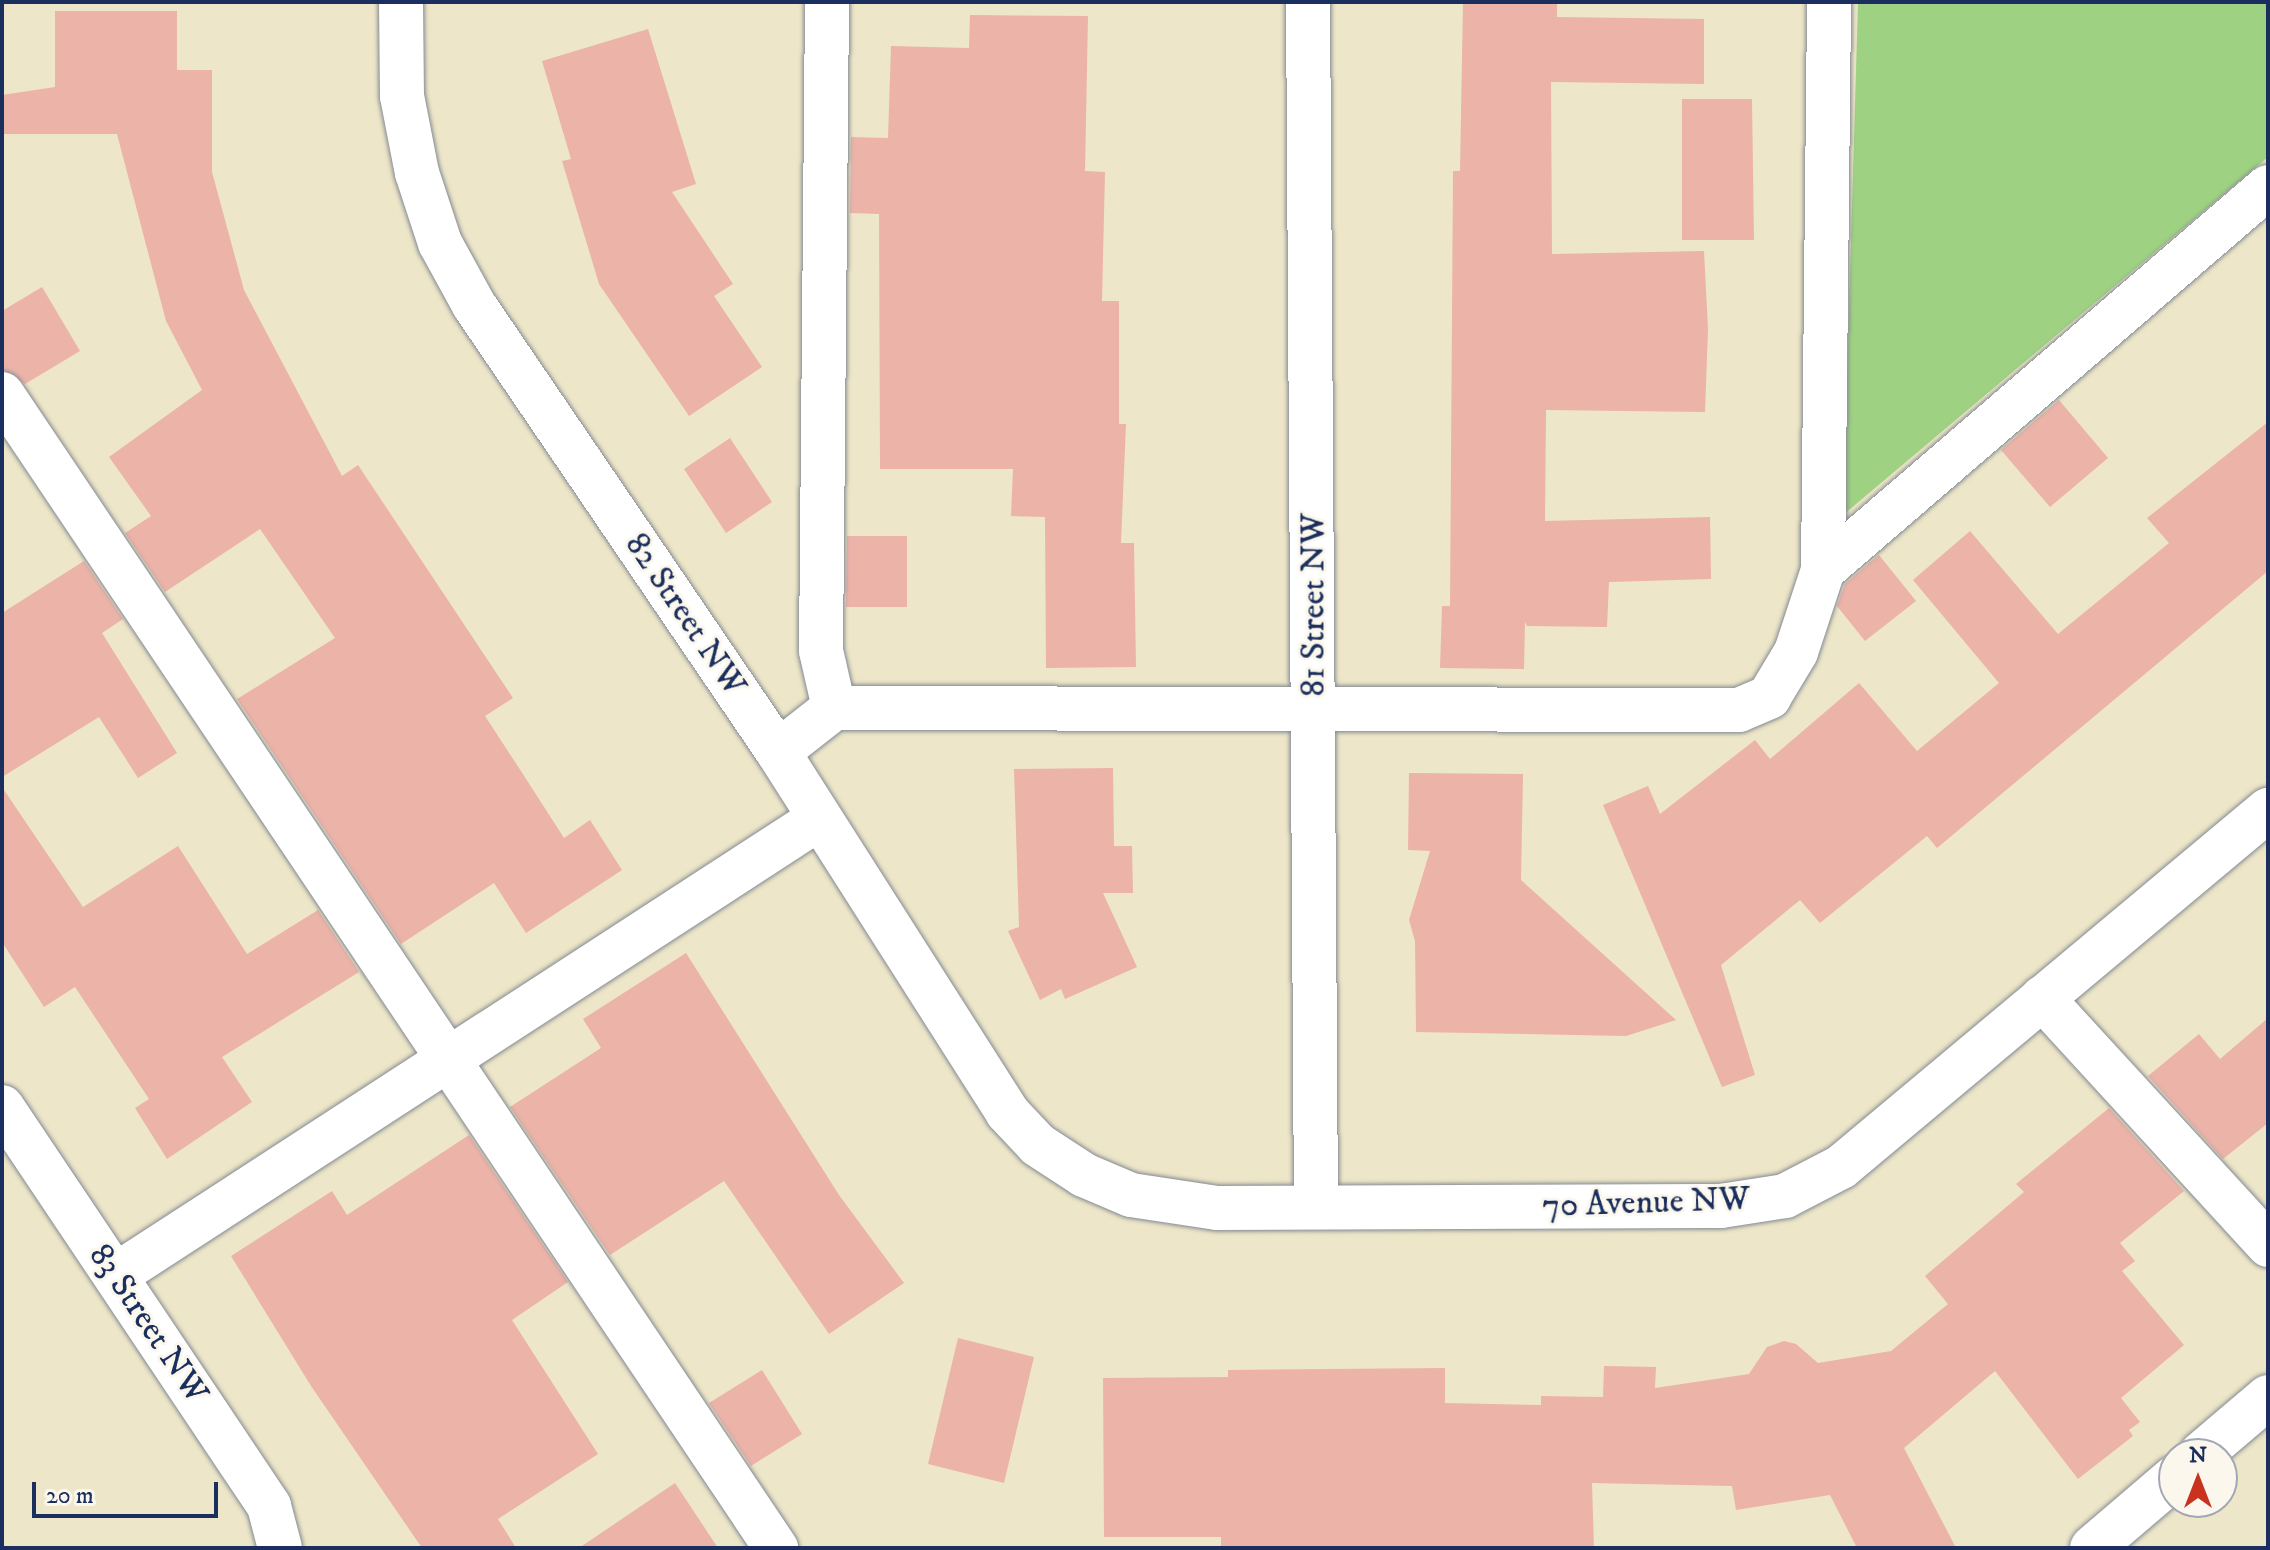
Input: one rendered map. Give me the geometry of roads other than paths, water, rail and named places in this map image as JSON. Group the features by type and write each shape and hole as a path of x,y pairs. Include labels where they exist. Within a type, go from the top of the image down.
{"street":[{"name":"82 Street NW","path":"401,2 402,96 417,173 440,243 474,305 778,752 1007,1112 1038,1145 1084,1175"},
{"path":"827,2 821,651 834,708"},
{"name":"81 Street NW","path":"1308,2 1316,1207"},
{"path":"778,752 834,708 1314,706 1739,710 1769,697 1796,652 1823,570 1829,2"},
{"path":"1823,570 2268,187"},
{"path":"2,394 776,1548"},
{"name":"70 Avenue NW","path":"1084,1175 1173,1205 1721,1206 1785,1196 1841,1167 2268,810"},
{"path":"116,1275 820,818"},
{"path":"2042,998 2268,1245"},
{"name":"83 Street NW","path":"2,1107 269,1506 280,1548"},
{"path":"2220,1438 2268,1397"},
{"path":"2092,1548 2158,1492"}]}
